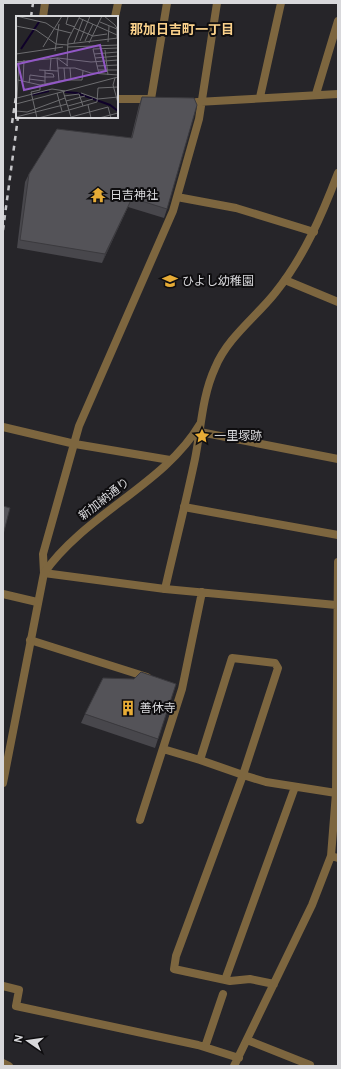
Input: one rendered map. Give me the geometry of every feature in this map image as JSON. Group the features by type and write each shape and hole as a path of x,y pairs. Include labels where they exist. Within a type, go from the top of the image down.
{"street":[{"path":"43,16 45,3"},
{"path":"115,16 118,3"},
{"path":"118,99 154,100 168,3"},
{"path":"217,3 199,118 178,196 148,271 79,426 43,554 44,573 165,589 336,605"},
{"path":"260,98 281,3"},
{"path":"316,94 338,21"},
{"path":"186,101 201,102 316,94 338,94"},
{"path":"165,589 200,432 200,423 215,367 223,351 285,280 314,232 338,173"},
{"path":"178,196 236,208 314,232"},
{"path":"285,280 338,302"},
{"name":"新加納通り","path":"30,640 44,573 55,556 77,535 170,460 188,441 200,423"},
{"path":"3,427 75,444 170,460"},
{"path":"200,432 338,459"},
{"path":"184,507 338,535"},
{"path":"234,1066 312,904 328,867 335,857 338,629 336,605 338,562"},
{"path":"140,820 163,749 202,592"},
{"path":"3,594 37,602"},
{"path":"3,783 30,640 152,679"},
{"path":"200,760 232,658 275,664 278,668 243,775 176,956 174,969 230,981 250,979 274,984"},
{"path":"163,749 266,782 336,793"},
{"path":"225,980 295,787"},
{"path":"3,986 19,990 16,1006 205,1047 239,1058"},
{"path":"205,1047 223,994"},
{"path":"247,1040 310,1065"},
{"path":"3,1063 9,1066"}],"building":[{"name":"日吉神社","path":"142,97 194,98 197,105 167,209 132,198 105,254 20,240 29,174 57,129 132,138"},
{"path":"3,506 10,508 3,535"},
{"name":"善休寺","path":"141,672 176,684 158,739 85,714 103,678 134,679"}],"railway":[{"path":"31,16 33,3"},
{"path":"12,123 16,97"},
{"path":"3,230 18,118"}],"place":[{"name":"日吉神社","path":"98,195"},
{"name":"ひよし幼稚園","path":"170,281"},
{"name":"一里塚跡","path":"202,436"},
{"name":"善休寺","path":"128,708"}],"district":[{"name":"那加日吉町一丁目","path":"182,29"}]}
